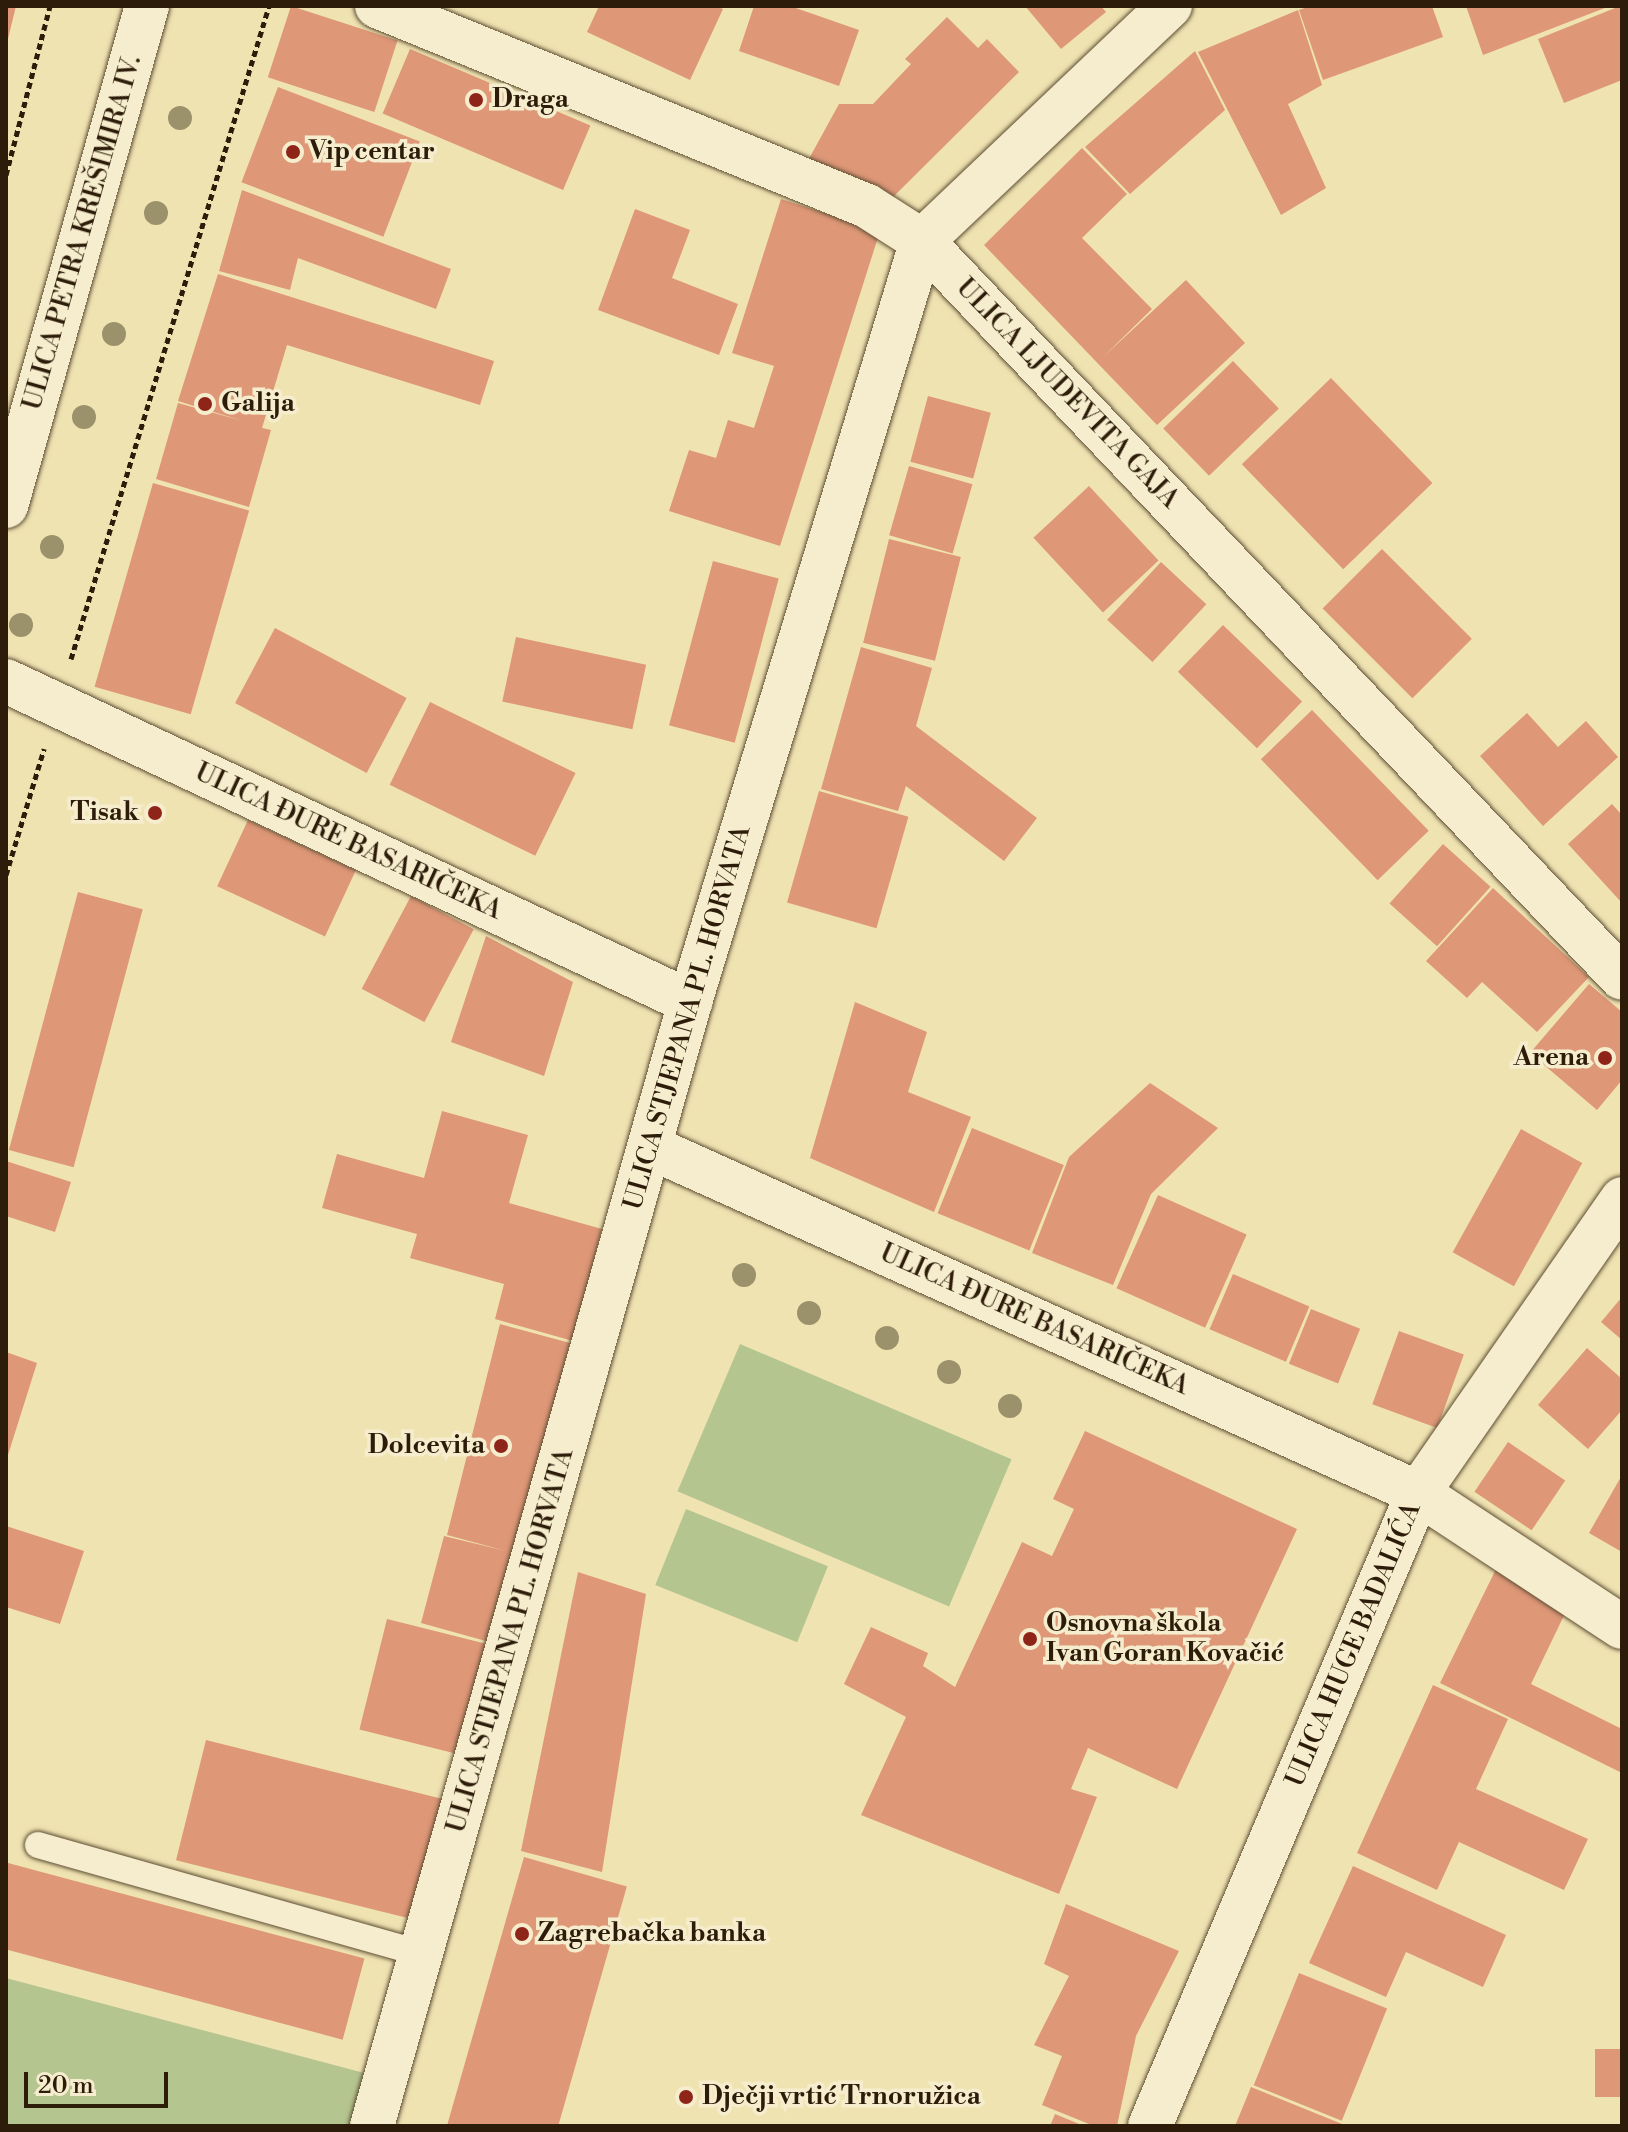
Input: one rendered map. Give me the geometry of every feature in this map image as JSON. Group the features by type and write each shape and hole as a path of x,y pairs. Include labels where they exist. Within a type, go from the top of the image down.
{"street":[{"name":"ULICA PETRA KREŠIMIRA IV.","path":"6,506 147,6"},
{"name":"ULICA LJUDEVITA GAJA","path":"377,6 867,206 922,241 1622,978"},
{"name":"ULICA STJEPANA PL. HORVATA","path":"372,2126 690,1002 922,241 1170,6"},
{"name":"ULICA ĐURE BASARIČEKA","path":"6,681 690,1002"},
{"name":"ULICA ĐURE BASARIČEKA","path":"650,1147 1418,1493 1622,1627"},
{"name":"ULICA HUGE BADALIĆA","path":"1150,2126 1418,1493 1622,1199"}],"lane":[{"path":"38,1845 423,1954"}],"path":[{"path":"6,175 50,6"},
{"path":"6,875 269,6"}],"green space":[{"path":"740,1344 1012,1459 949,1607 677,1491"},
{"path":"686,1509 828,1566 797,1642 655,1585"},
{"path":"6,1978 368,2074 353,2126 6,2126"}],"building":[{"path":"6,6 16,6 7,43 6,43"},
{"path":"291,6 398,41 374,112 268,77"},
{"path":"599,6 715,6 723,9 690,80 587,32"},
{"path":"754,6 790,6 859,30 839,86 739,51"},
{"path":"1025,6 1101,6 1106,12 1061,49"},
{"path":"1310,6 1432,6 1443,37 1323,80 1299,10"},
{"path":"1466,6 1610,6 1483,55"},
{"path":"1620,6 1622,80 1564,103 1538,39"},
{"path":"1298,10 1322,85 1288,104 1326,188 1281,215 1198,52"},
{"path":"947,17 978,48 987,39 1019,72 886,204 805,166 839,104 873,104 911,64 905,59"},
{"path":"410,49 590,126 563,190 383,113"},
{"path":"1195,51 1225,110 1130,194 1085,147"},
{"path":"278,87 420,141 383,237 241,182"},
{"path":"1082,148 1127,194 1082,238 1152,309 1102,358 1186,280 1245,343 1157,425 984,245"},
{"path":"242,190 451,269 436,309 298,258 290,290 219,271"},
{"path":"781,199 880,231 780,546 669,511 689,450 716,458 728,420 754,428 774,366 732,353"},
{"path":"635,209 690,230 672,278 738,304 719,355 598,310"},
{"path":"218,274 494,361 480,405 287,345 262,428 271,430 249,507 156,479 178,403 243,421 178,401"},
{"path":"1233,361 1279,408 1209,476 1163,428"},
{"path":"1331,378 1432,483 1343,569 1242,464"},
{"path":"928,396 991,413 973,479 910,462"},
{"path":"909,466 972,484 953,553 889,535"},
{"path":"153,483 249,511 191,714 95,687"},
{"path":"1089,486 1159,561 1103,612 1033,538"},
{"path":"889,539 961,557 935,661 863,643"},
{"path":"1382,549 1472,639 1412,698 1323,608"},
{"path":"713,561 779,579 735,743 669,725"},
{"path":"1161,562 1206,604 1152,662 1107,620"},
{"path":"1223,625 1302,701 1257,748 1178,672"},
{"path":"275,628 407,698 367,773 235,703"},
{"path":"516,637 646,665 632,729 502,702"},
{"path":"861,647 932,668 916,726 1037,818 1004,861 906,786 898,811 821,789"},
{"path":"430,702 576,773 535,856 390,785"},
{"path":"1312,710 1429,831 1378,880 1261,759"},
{"path":"1527,713 1558,747 1586,721 1618,757 1543,826 1480,756"},
{"path":"819,791 908,817 876,928 787,903"},
{"path":"1612,804 1622,815 1622,903 1568,844"},
{"path":"248,820 356,870 325,936 217,886"},
{"path":"1443,844 1491,887 1437,946 1389,903"},
{"path":"1493,888 1589,977 1537,1032 1482,982 1467,998 1426,961"},
{"path":"78,892 143,909 74,1167 9,1150"},
{"path":"411,896 474,929 424,1022 362,989"},
{"path":"486,936 573,982 544,1076 451,1042"},
{"path":"1589,984 1622,1012 1622,1080 1597,1110 1530,1053"},
{"path":"855,1002 927,1032 908,1092 971,1117 934,1212 810,1158"},
{"path":"1150,1083 1218,1128 1151,1194 1113,1285 1032,1253 1069,1157"},
{"path":"442,1111 528,1135 509,1203 602,1229 573,1341 495,1319 504,1284 410,1258 417,1234 322,1208 337,1154 424,1178"},
{"path":"972,1128 1064,1165 1029,1250 938,1213"},
{"path":"1521,1129 1582,1163 1514,1286 1453,1252"},
{"path":"6,1161 71,1182 55,1232 6,1216"},
{"path":"1158,1195 1247,1234 1205,1328 1117,1288"},
{"path":"1233,1274 1309,1306 1286,1362 1210,1329"},
{"path":"1622,1297 1622,1340 1601,1322"},
{"path":"1311,1309 1360,1329 1338,1384 1289,1364"},
{"path":"500,1324 570,1343 493,1643 421,1623 444,1536 506,1551 447,1535"},
{"path":"1399,1331 1464,1355 1437,1428 1372,1404"},
{"path":"1587,1348 1622,1379 1622,1410 1588,1449 1538,1405"},
{"path":"6,1352 37,1363 7,1458 6,1458"},
{"path":"1085,1431 1297,1529 1177,1789 1088,1748 1071,1789 1097,1797 1059,1894 861,1815 906,1717 844,1684 871,1627 928,1653 923,1666 955,1687 1022,1542 1052,1556 1074,1509 1053,1499"},
{"path":"1508,1442 1565,1481 1532,1530 1474,1492"},
{"path":"1622,1475 1622,1552 1589,1533"},
{"path":"6,1526 84,1551 60,1624 6,1607"},
{"path":"1498,1565 1571,1601 1531,1684 1622,1729 1622,1773 1440,1683"},
{"path":"578,1572 646,1594 602,1872 521,1851"},
{"path":"387,1619 489,1644 461,1755 359,1730"},
{"path":"1433,1685 1508,1719 1476,1789 1588,1839 1564,1890 1459,1842 1437,1890 1357,1853"},
{"path":"206,1740 444,1799 414,1920 176,1860"},
{"path":"524,1857 627,1886 558,2126 447,2126"},
{"path":"8,1863 364,1959 343,2040 6,1949"},
{"path":"1353,1866 1506,1935 1483,1987 1406,1952 1386,1997 1309,1963"},
{"path":"1066,1904 1179,1951 1136,2036 1117,2126 1094,2126 1042,2105 1062,2056 1034,2045 1069,1976 1044,1964"},
{"path":"1299,1973 1387,2009 1342,2121 1254,2085"},
{"path":"1595,2049 1622,2049 1622,2097 1595,2097"},
{"path":"1251,2087 1347,2126 1235,2126"},
{"path":"1055,2114 1084,2126 1050,2126"}],"place":[{"name":"Draga","path":"476,100"},
{"name":"Vip centar","path":"293,152"},
{"name":"Galija","path":"205,404"},
{"name":"Tisak","path":"155,813"},
{"name":"Arena","path":"1605,1058"},
{"name":"Dolcevita","path":"501,1446"},
{"name":"Osnovna škola Ivan Goran Kovačić","path":"1030,1639"},
{"name":"Zagrebačka banka","path":"522,1934"},
{"name":"Dječji vrtić Trnoružica","path":"686,2097"}]}
